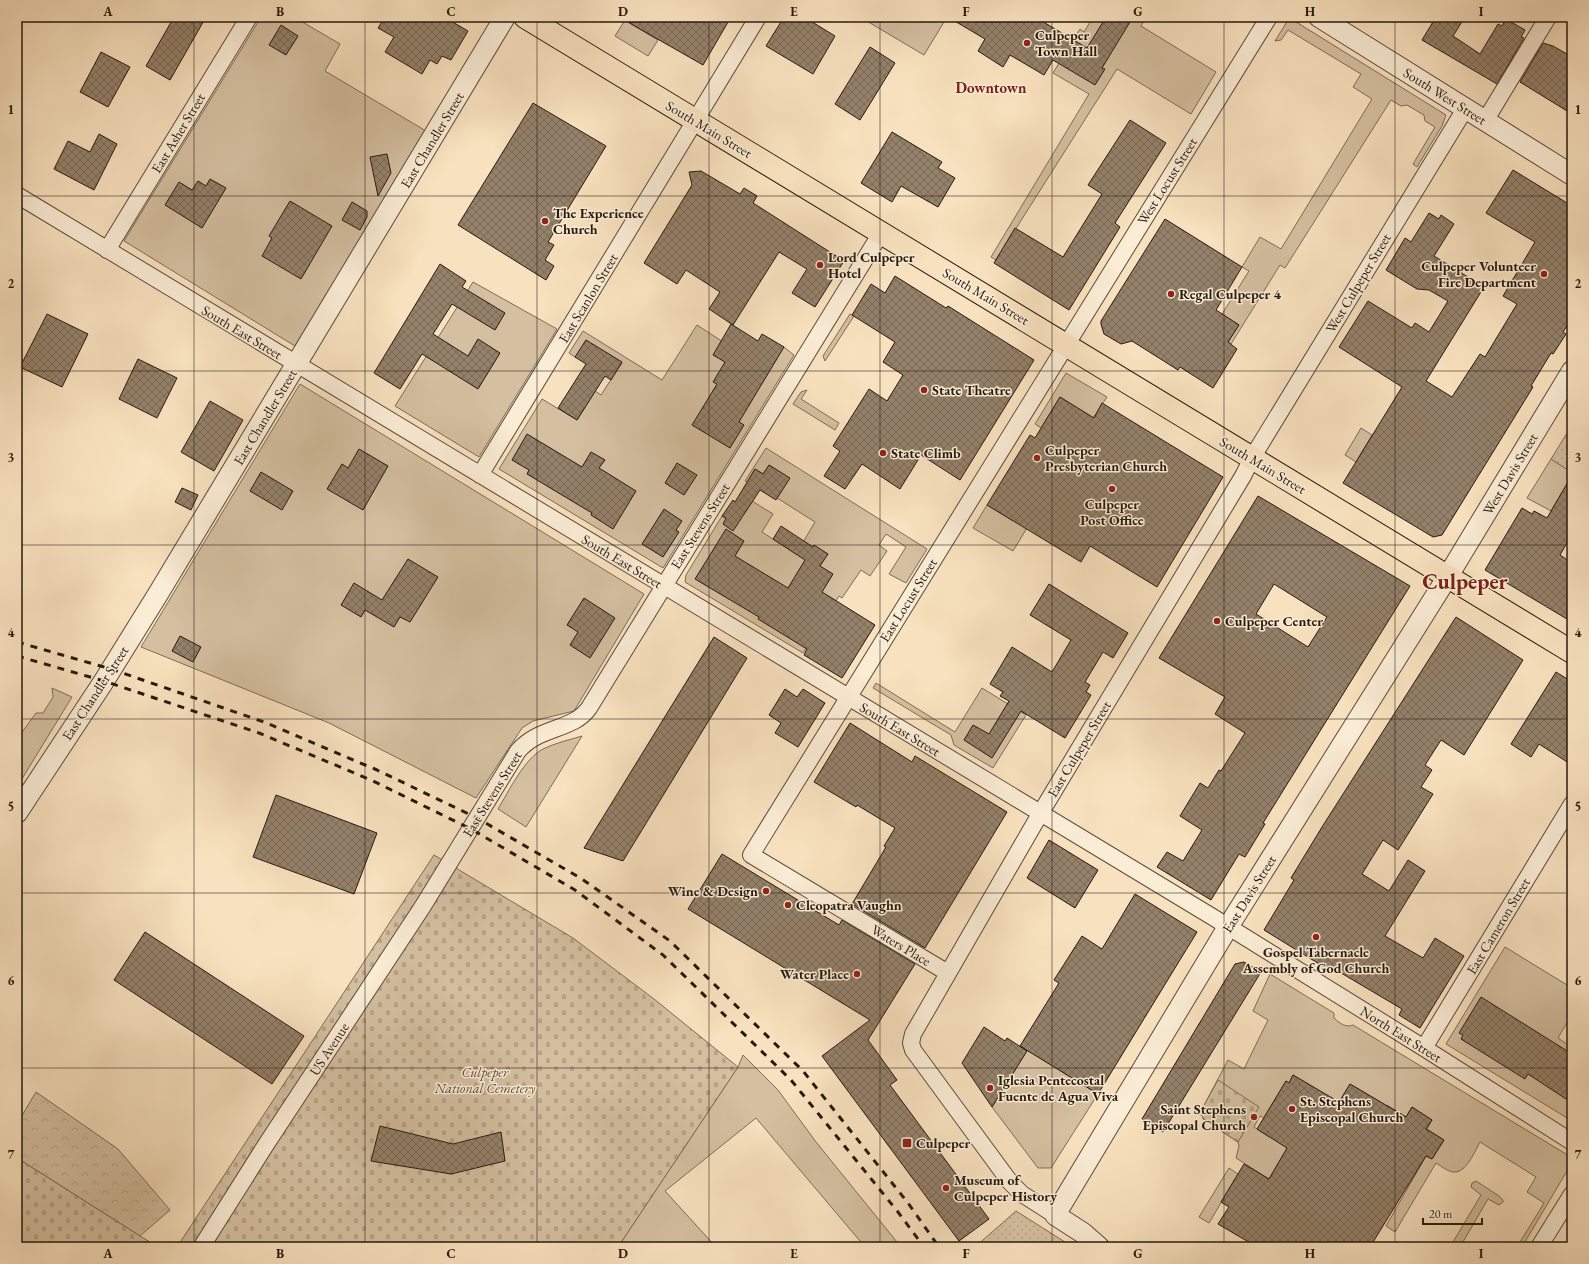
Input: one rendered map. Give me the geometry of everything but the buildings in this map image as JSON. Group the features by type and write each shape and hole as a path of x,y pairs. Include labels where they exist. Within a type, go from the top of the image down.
{"main road":[{"name":"South Main Street","path":"525,17 1572,652"}],"street":[{"name":"East Asher Street","path":"107,250 249,17"},
{"name":"East Chandler Street","path":"17,813 135,631 297,365 505,17"},
{"name":"East Scanlon Street","path":"480,475 758,17"},
{"name":"West Locust Street","path":"1066,344 1269,17"},
{"name":"South West Street","path":"1319,17 1572,175"},
{"path":"1485,121 1548,17"},
{"name":"West Culpeper Street","path":"1252,458 1465,109"},
{"name":"South East Street","path":"17,195 1228,927"},
{"name":"East Stevens Street","path":"456,852 521,747 539,734 576,721 586,713 881,233"},
{"name":"East Locust Street","path":"751,855 1066,344"},
{"name":"West Davis Street","path":"1448,576 1572,371"},
{"name":"East Culpeper Street","path":"1055,1215 1022,1194 1010,1182 913,1050 911,1043 913,1034 1040,814 1243,476 1252,458"},
{"name":"East Davis Street","path":"1055,1215 1228,927 1448,576"},
{"name":"East Cameron Street","path":"1424,1048 1572,804"},
{"name":"US Avenue","path":"202,1246 267,1143 423,906 456,852"},
{"name":"Waters Place","path":"751,855 948,973"},
{"name":"North East Street","path":"1228,927 1424,1048 1572,1142"},
{"path":"1539,1247 1572,1194"},
{"path":"1055,1215 1083,1233 1099,1247"}],"green space":[{"path":"261,17 294,17 340,44 325,71 426,131 295,346 124,241"},
{"path":"627,17 631,24 658,40 648,56 615,36"},
{"path":"860,17 947,17 924,55"},
{"path":"1093,17 1146,17 1141,26 1216,72 1191,114 1117,69 996,260 991,257 1089,94 1053,73 1080,29 1084,32"},
{"path":"1288,20 1293,20 1446,115 1442,126 1417,167 1413,164 1435,127 1425,121 1424,115 1407,105 1401,106 1391,100 1285,268 1280,265 1231,344 1228,342 1239,325 1222,314 1249,271 1242,267 1260,237 1281,249 1372,99 1353,87 1361,74 1288,30 1281,40 1275,41"},
{"path":"473,282 557,329 479,457 395,406"},
{"path":"850,314 854,316 825,361 823,356"},
{"path":"697,325 737,351 784,347 794,355 663,568 499,469 542,399 577,420 595,391 601,395 622,363 575,357 569,353 583,331 662,380"},
{"path":"1066,373 1107,397 1093,418 1060,397 1041,428 1035,424"},
{"path":"300,384 644,594 574,711 533,721 522,728 476,798 329,723 141,647"},
{"path":"807,390 801,399 839,423 835,430 793,404 801,392"},
{"path":"1572,425 1572,463 1568,470 1551,459"},
{"path":"1361,428 1372,435 1356,462 1345,455"},
{"path":"766,448 927,549 906,583 889,574 906,547 886,534 879,545 887,551 870,576 861,570 842,598 839,596 803,653 685,582 686,575 722,516 731,522 741,518 752,501 773,514 762,532 796,554 815,522 777,498 789,478 769,465 763,474 755,469 747,482 745,481"},
{"path":"1551,459 1572,472 1572,476 1551,511 1527,498"},
{"path":"1067,462 1013,551 973,528 987,505 1013,521 1024,503"},
{"path":"876,683 955,732 982,688 1026,715 993,768 954,745 951,735 873,688"},
{"path":"52,688 72,697 17,787 18,741 20,735 36,713 43,713 53,697"},
{"path":"582,736 526,827 498,809 523,768 536,754 552,745"},
{"name":"Culpeper National Cemetery","path":"434,855 573,938 654,999 738,1067 618,1247 177,1247"},
{"path":"1505,947 1572,988 1572,1014 1558,1038 1570,1046 1562,1059 1566,1099 1572,1090 1572,1121 1446,1044"},
{"path":"1270,974 1334,1013 1334,1018 1340,1023 1348,1026 1353,1025 1566,1154 1570,1158 1570,1164 1567,1171 1522,1247 1517,1247 1544,1203 1527,1192 1536,1177 1480,1142 1470,1161 1458,1172 1449,1171 1436,1163 1395,1232 1386,1226 1426,1156 1432,1159 1444,1140 1427,1129 1432,1120 1412,1107 1406,1117 1387,1105 1376,1122 1382,1103 1350,1084 1337,1106 1291,1142 1269,1179 1236,1158 1239,1146 1238,1142 1203,1119 1201,1111 1228,1060 1244,1069 1268,1020 1253,1011","holes":["1293,1075 1321,1092 1269,1137 1254,1127 1260,1116 1264,1118 1286,1081 1289,1083"]},
{"path":"1027,1050 1098,1094 1051,1168 1038,1168 992,1107"},
{"path":"743,1055 778,1090 816,1142 901,1247 865,1247 756,1118 665,1191 716,1247 618,1247 738,1067"},
{"path":"1218,1080 1259,1107 1238,1142 1206,1121 1201,1115 1202,1109"},
{"path":"36,1092 118,1149 170,1210 140,1236 17,1158 17,1124"},
{"path":"17,1158 140,1236 158,1247 17,1247"},
{"path":"1229,1168 1238,1174 1209,1223 1199,1217"},
{"path":"1476,1181 1499,1196 1503,1202 1499,1205 1488,1199 1460,1247 1450,1247 1481,1195 1471,1187 1472,1183"},
{"path":"1016,1211 1065,1242 1062,1247 975,1247"}],"railway":[{"path":"17,642 111,669 264,722 377,770 477,818 582,879 670,941 803,1071 908,1203 939,1247"},
{"path":"17,656 104,681 259,733 371,780 471,829 575,890 663,955 791,1080 898,1212 924,1247"}],"place":[{"name":"Culpeper Town Hall","path":"1027,43"},
{"name":"The Experience Church","path":"545,221"},
{"name":"Lord Culpeper Hotel","path":"820,265"},
{"name":"Culpeper Volunteer Fire Department","path":"1544,274"},
{"name":"Regal Culpeper 4","path":"1171,294"},
{"name":"State Theatre","path":"924,390"},
{"name":"State Climb","path":"883,453"},
{"name":"Culpeper Presbyterian Church","path":"1037,458"},
{"name":"Culpeper Post Office","path":"1112,489"},
{"name":"Culpeper Center","path":"1217,621"},
{"name":"Wine & Design","path":"766,891"},
{"name":"Cleopatra Vaughn","path":"788,905"},
{"name":"Gospel Tabernacle Assembly of God Church","path":"1316,937"},
{"name":"Water Place","path":"857,974"},
{"name":"Iglesia Pentecostal Fuente de Agua Viva","path":"990,1088"},
{"name":"St. Stephens Episcopal Church","path":"1292,1109"},
{"name":"Saint Stephens Episcopal Church","path":"1254,1117"},
{"name":"Culpeper","path":"907,1143"},
{"name":"Museum of Culpeper History","path":"946,1188"}],"district":[{"name":"Downtown","path":"991,88"},
{"name":"Culpeper","path":"1465,581"}]}
